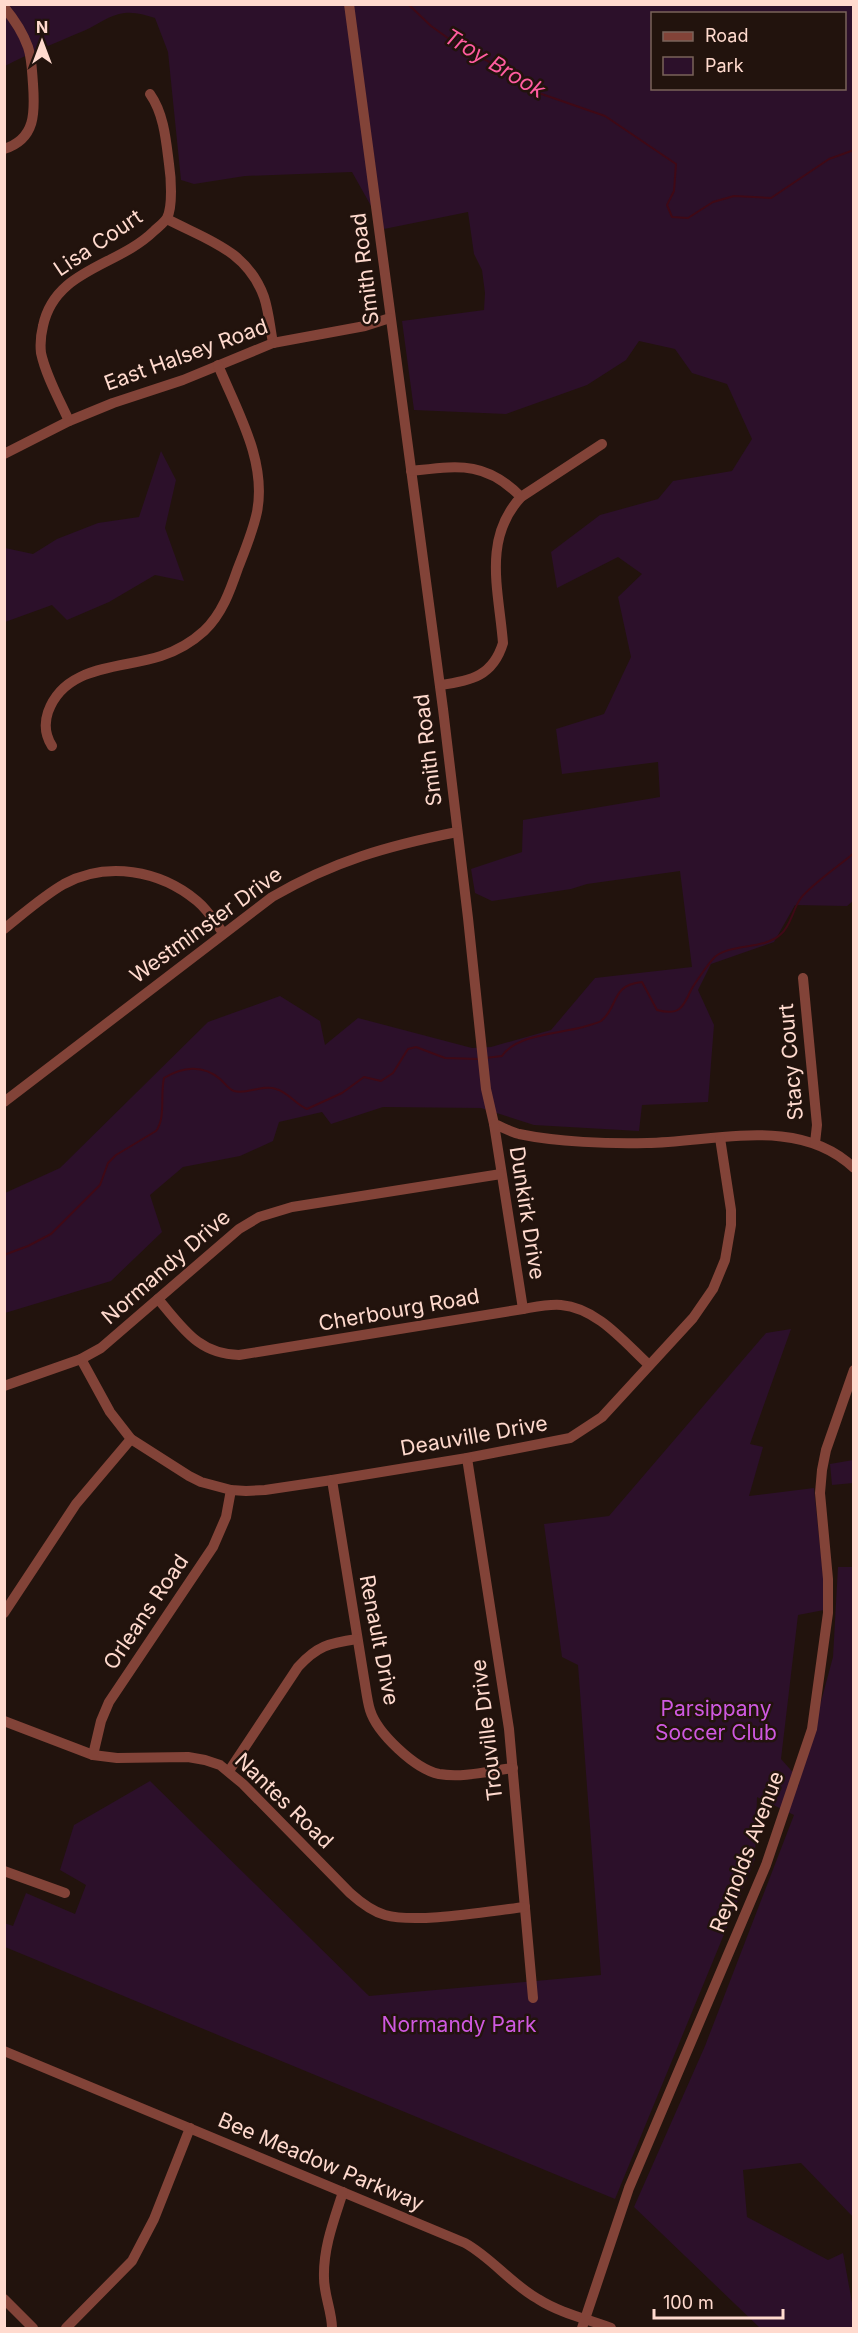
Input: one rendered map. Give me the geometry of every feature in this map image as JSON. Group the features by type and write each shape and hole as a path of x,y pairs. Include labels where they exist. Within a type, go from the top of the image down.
{"street":[{"name":"Smith Road","path":"349,4 440,685 482,1053 494,1124"},
{"path":"4,7 21,32 28,48 34,105 33,123 26,136 16,146 4,149"},
{"name":"Lisa Court","path":"69,421 41,353 41,335 50,303 63,288 96,267 128,252 167,219 171,191 170,172 162,119 150,94"},
{"path":"167,219 232,252 244,263 255,277 265,299 273,343"},
{"name":"East Halsey Road","path":"4,454 69,421 113,403 183,380 273,343 365,326 390,318"},
{"path":"52,746 45,731 46,719 52,703 68,685 99,669 159,657 183,646 205,630 216,618 227,597 254,523 259,482 252,448 218,365"},
{"path":"440,685 464,681 482,674 492,666 500,654 503,642 495,559 498,537 513,506 521,497 602,444"},
{"path":"411,471 471,466 490,473 510,486 521,497"},
{"name":"Westminster Drive","path":"4,1102 272,897 326,868 379,849 457,832"},
{"path":"4,929 60,886 82,877 111,872 146,874 168,882 197,901 223,933"},
{"name":"Stacy Court","path":"802,978 817,1125 815,1143"},
{"path":"494,1124 518,1134 626,1144 776,1136 815,1143 835,1152 854,1168"},
{"name":"Dunkirk Drive","path":"494,1124 523,1309"},
{"name":"Deauville Drive","path":"81,1359 110,1412 130,1439 189,1476 201,1482 231,1490 265,1490 556,1442 580,1433 602,1417 704,1304 725,1260 729,1243 731,1210 720,1138"},
{"name":"Normandy Drive","path":"4,1386 81,1359 115,1337 239,1229 259,1217 292,1207 501,1174"},
{"name":"Cherbourg Road","path":"158,1299 195,1341 216,1352 239,1356 523,1309 562,1305 597,1318 649,1365"},
{"name":"Reynolds Avenue","path":"583,2324 629,2188 766,1865 812,1729 828,1613 828,1579 820,1493 822,1470 826,1450 854,1370"},
{"path":"4,1613 76,1504 130,1439"},
{"name":"Trouville Drive","path":"467,1458 503,1683 513,1768 533,1998"},
{"name":"Renault Drive","path":"332,1480 370,1710 385,1734 411,1760 429,1771 452,1775 513,1768"},
{"name":"Orleans Road","path":"93,1755 100,1721 109,1702 220,1534 231,1490"},
{"path":"229,1771 298,1667 308,1656 317,1648 357,1639"},
{"name":"Nantes Road","path":"4,1721 93,1755 117,1758 188,1757 205,1760 229,1771 350,1893 374,1911 400,1918 418,1918 525,1907"},
{"path":"4,1871 65,1893"},
{"name":"Bee Meadow Parkway","path":"4,2051 465,2243 485,2256 538,2299 583,2324 611,2328"},
{"path":"66,2328 132,2261 154,2218 190,2128"},
{"path":"332,2328 325,2296 324,2261 327,2243 343,2192"},
{"path":"4,2299 33,2328"}],"green space":[{"path":"5,5 853,5 853,901 847,906 795,905 774,942 711,964 698,990 714,1025 708,1102 642,1105 639,1131 534,1125 481,1108 383,1107 331,1124 322,1112 279,1122 273,1141 240,1156 183,1167 150,1195 162,1232 111,1281 5,1313 5,1193 60,1168 208,1022 280,996 320,1021 325,1045 358,1018 472,1048 491,1047 551,1030 595,978 692,967 680,871 587,884 571,889 492,901 475,893 471,869 522,852 523,820 660,797 658,762 562,774 556,729 604,714 631,657 618,597 642,574 618,557 557,588 551,552 600,515 658,499 673,481 732,471 752,439 727,384 692,373 675,349 639,341 626,360 587,385 506,414 414,410 402,321 484,310 485,293 482,270 474,254 468,212 384,229 352,172 245,176 194,184 181,180 168,52 155,18 124,13 5,66"},
{"path":"161,451 176,480 165,528 184,581 155,575 109,602 67,620 52,605 5,622 5,548 33,554 57,539 98,523 139,517"},
{"path":"791,1329 750,1444 763,1447 749,1496 814,1488 824,1584 824,1610 798,1615 781,1759 798,1778 798,1787 833,1657 838,1567 853,1567 853,2217 801,2163 743,2170 747,2217 828,2260 843,2253 853,2308 853,2328 760,2328 634,2207 705,2046 794,1815 757,1797 755,1859 615,2199 5,1947 4,1923 13,1926 26,1893 75,1914 86,1885 60,1870 74,1825 150,1781 369,1996 601,1975 578,1665 562,1657 544,1524 609,1516 766,1333"},
{"path":"853,1460 853,1483 832,1485 830,1464"}],"waterway":[{"name":"Troy Brook","path":"408,4 431,26 459,46 514,75 533,91 605,116 676,164 674,191 667,205 672,217 688,218 713,202 734,196 771,198 829,159 854,150"},
{"path":"485,1058 502,1056 517,1043 528,1039 601,1021 620,992 632,984 642,982 657,1010 670,1012 679,1009 683,1006 699,977 716,956 731,949 758,945 781,934 798,902 806,893 854,853"},
{"path":"4,1255 51,1234 100,1185 108,1163 116,1155 156,1131 161,1120 164,1078 178,1071 192,1069 207,1071 230,1089 239,1092 265,1088 276,1089 307,1109 342,1093 364,1077 381,1081 393,1073 408,1049 416,1047 445,1058 479,1059"}],"park label":[{"name":"Parsippany Soccer Club","path":"716,1721"},
{"name":"Normandy Park","path":"459,2025"}]}
